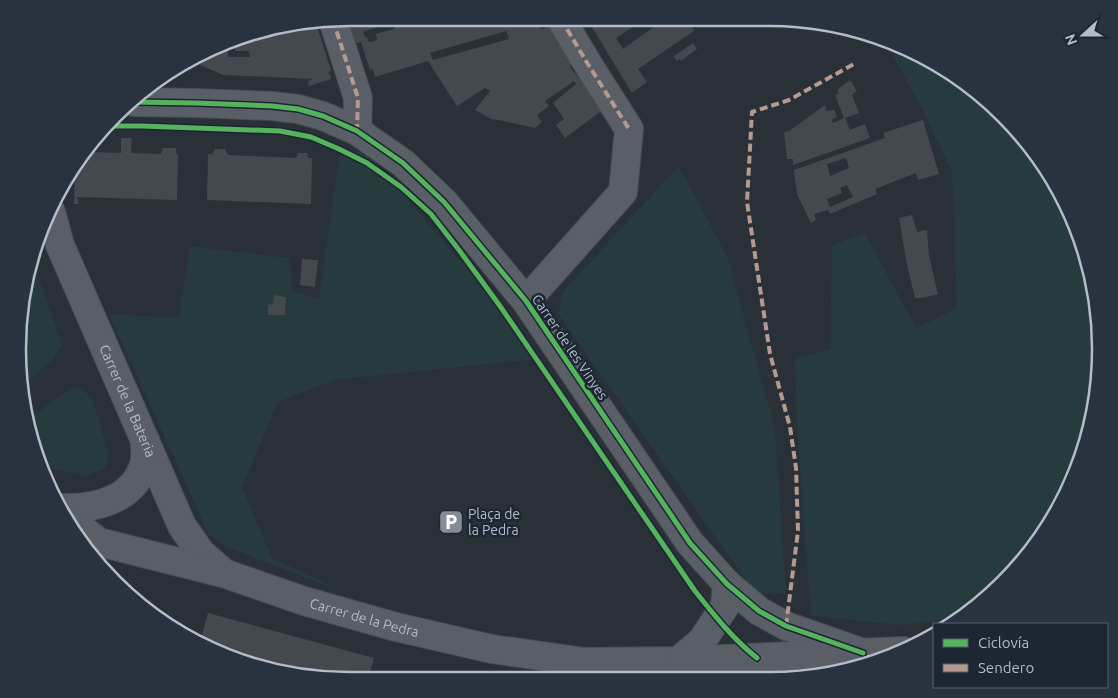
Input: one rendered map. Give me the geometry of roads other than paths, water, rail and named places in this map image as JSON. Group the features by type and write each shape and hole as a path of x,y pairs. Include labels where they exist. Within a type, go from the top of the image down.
{"street":[{"name":"Carrer de les Vinyes","path":"526,302 623,192 629,129 565,26"},
{"path":"335,27 358,98 357,131"},
{"name":"Carrer de les Vinyes","path":"141,102 290,108 323,116 357,131 403,163 444,202 526,302 690,543 727,584 759,611 786,626 863,653"},
{"name":"Carrer de la Bateria","path":"53,220 60,246 182,526 201,553 226,574"},
{"path":"68,508 82,508 104,504 123,494 138,478 145,462 145,440"},
{"name":"Carrer de la Pedra","path":"81,529 99,542 226,574 304,601 396,628 492,649 584,662 678,661 880,652"},
{"path":"678,661 702,641 724,606 727,584"},
{"path":"757,658 776,644 786,626"}],"place":[{"name":"Plaça de la Pedra","path":"451,522"}]}
